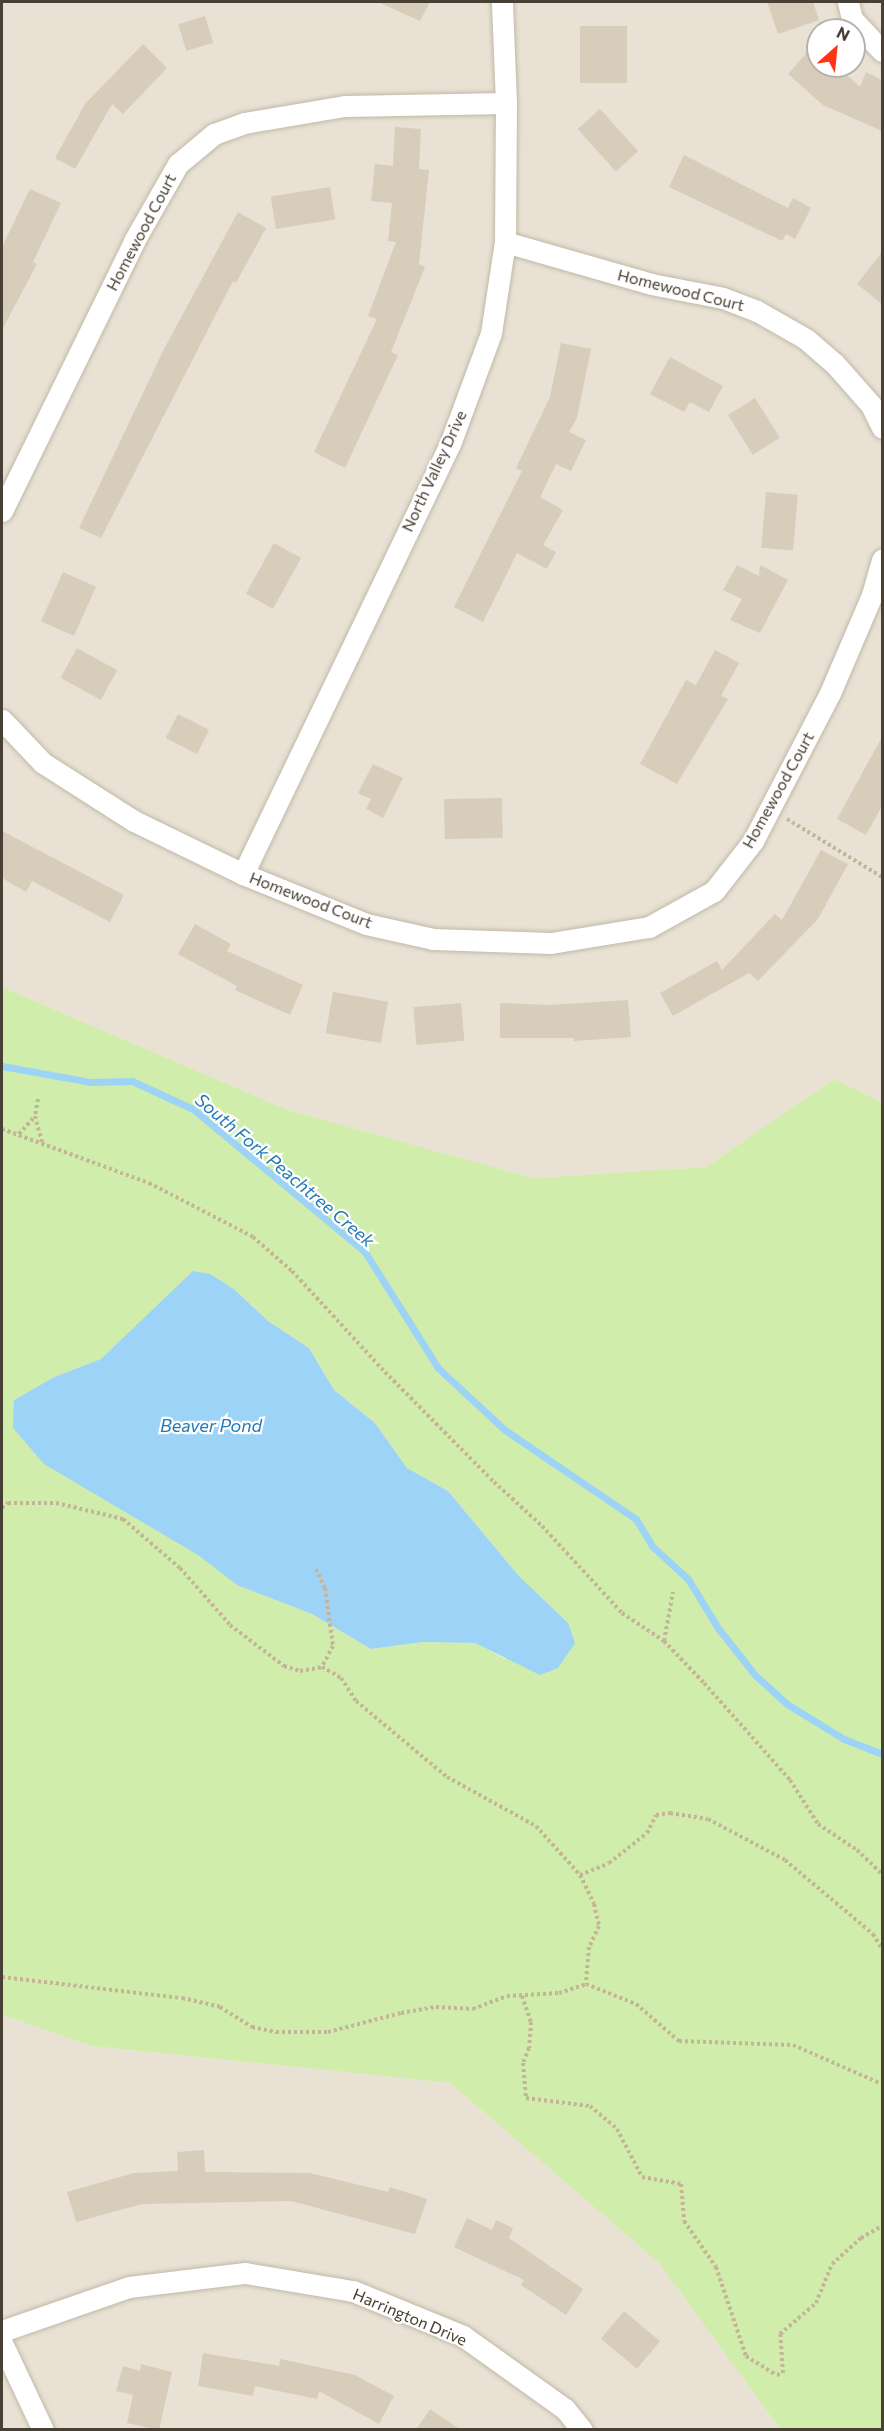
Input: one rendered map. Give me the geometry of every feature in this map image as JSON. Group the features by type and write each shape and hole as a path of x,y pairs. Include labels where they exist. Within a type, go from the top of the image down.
{"street":[{"name":"North Valley Drive","path":"243,874 450,444 491,333 505,242 507,103 502,2"},
{"path":"848,2 852,19 882,51"},
{"name":"Homewood Court","path":"2,511 139,232 178,164 214,134 244,123 345,106 507,103"},
{"name":"Homewood Court","path":"505,242 651,284 723,298 757,311 806,339 834,363 871,405 882,428"},
{"name":"Homewood Court","path":"2,720 43,763 114,808 243,874 366,924 433,939 551,943 649,927 714,891 753,841 830,693 872,595 882,560"},
{"name":"Harrington Drive","path":"2,2331 129,2287 245,2273 353,2291 463,2336 565,2409 582,2430"},
{"path":"2,2343 43,2430"}],"path":[{"path":"770,811 818,835 882,877"},
{"path":"38,1099 35,1116 42,1143"},
{"path":"19,1134 35,1116"},
{"path":"2,1129 149,1183 253,1236 292,1271 385,1372 494,1482 543,1526 622,1613 664,1641 790,1780 818,1824 857,1850 882,1874"},
{"path":"2,1508 8,1503 56,1503 123,1519 180,1568 230,1625 284,1666 300,1671 322,1667 341,1678 356,1701 447,1777 536,1826 580,1875 599,1926 589,1947 586,1984"},
{"path":"316,1569 325,1588 333,1646 322,1667"},
{"path":"664,1641 674,1592"},
{"path":"580,1875 609,1863 647,1833 656,1815 670,1813 708,1819 785,1860 856,1919 882,1949"},
{"path":"2,1977 182,1998 220,2007 252,2027 276,2032 328,2032 401,2013 436,2007 473,2009 507,1996 559,1993 586,1984 636,2004 679,2041 794,2045 882,2084"},
{"path":"522,1996 531,2022 529,2048 523,2064 526,2098 590,2106 617,2129 642,2177 681,2184 684,2221 716,2267 746,2356 777,2375 783,2373 780,2334 816,2303 831,2264 861,2238 882,2226"}],"shaded area":[{"path":"2,2 882,2 882,1102 834,1079 706,1167 533,1178 288,1110 2,987"},
{"path":"2,2015 92,2046 450,2083 659,2263 780,2429 2,2430"}],"green space":[{"path":"2,987 288,1110 533,1178 706,1167 834,1079 882,1102 882,2429 780,2429 659,2263 450,2083 92,2046 2,2015","holes":["235,1290 268,1321 309,1348 334,1390 375,1423 407,1468 448,1491 518,1575 568,1623 505,1659 476,1643 423,1642 371,1649 312,1614 237,1584 14,1400 54,1377 101,1359 164,1301"]}],"water":[{"name":"Beaver Pond","path":"193,1271 210,1274 235,1290 268,1321 309,1348 334,1390 375,1423 407,1468 448,1491 518,1575 568,1623 575,1643 558,1668 540,1675 475,1643 423,1642 371,1649 312,1614 237,1585 198,1555 44,1464 13,1428 14,1400 54,1377 101,1359"}],"building":[{"path":"378,2 430,2 420,21"},
{"path":"767,2 813,2 818,18 806,18 806,24 778,34"},
{"path":"205,16 213,43 186,51 178,24"},
{"path":"580,26 627,26 627,83 580,83"},
{"path":"143,44 167,68 123,114 112,104 75,169 55,158 85,104"},
{"path":"806,54 806,78 850,78 860,87 864,78 866,78 866,72 882,80 882,131 823,105 788,74"},
{"path":"600,109 638,151 616,171 578,129"},
{"path":"395,127 421,129 419,169 429,170 419,264 425,267 391,352 398,355 345,468 314,452 377,319 368,316 396,242 388,241 392,203 371,201 375,164 393,166"},
{"path":"684,155 788,208 793,198 811,208 795,239 786,234 782,241 669,187"},
{"path":"330,187 335,220 276,229 271,196"},
{"path":"30,189 61,203 33,262 37,264 2,330 2,247"},
{"path":"238,212 266,228 236,283 233,281 101,538 79,528 163,351"},
{"path":"882,252 882,304 857,284"},
{"path":"561,343 591,349 577,418 569,432 586,440 571,471 556,464 540,497 563,510 543,545 556,552 547,569 517,553 483,622 454,607 522,471 516,468 550,397"},
{"path":"670,357 723,386 709,412 690,402 684,412 650,394"},
{"path":"755,398 780,438 753,455 728,415"},
{"path":"766,492 798,495 793,551 761,548"},
{"path":"274,543 301,558 273,609 246,594"},
{"path":"737,565 759,576 760,565 788,580 760,633 730,620 742,599 723,590"},
{"path":"63,572 96,587 74,636 41,621"},
{"path":"77,648 117,670 101,700 61,678"},
{"path":"715,650 739,663 721,696 728,699 677,784 640,764 686,680 696,685"},
{"path":"178,714 209,730 197,754 166,738"},
{"path":"882,737 882,806 866,835 837,819"},
{"path":"373,764 403,778 383,818 366,809 371,799 358,793"},
{"path":"502,798 503,838 445,839 444,799"},
{"path":"2,831 124,895 110,922 32,881 26,892 2,878"},
{"path":"821,850 848,864 818,919 758,981 749,973 673,1016 660,993 717,961 722,970 775,914 782,920"},
{"path":"195,924 231,944 227,951 303,985 290,1015 235,990 237,986 178,954"},
{"path":"333,992 388,1002 381,1043 326,1033"},
{"path":"628,1000 631,1037 574,1041 574,1038 500,1038 500,1003 550,1005"},
{"path":"461,1003 464,1041 416,1045 413,1007"},
{"path":"204,2150 205,2172 310,2173 388,2192 390,2187 427,2199 415,2234 291,2201 142,2204 76,2222 67,2192 134,2173 178,2171 177,2152"},
{"path":"467,2218 492,2230 496,2220 513,2228 509,2238 583,2289 566,2315 521,2285 524,2280 454,2247"},
{"path":"624,2311 660,2341 637,2369 601,2339"},
{"path":"203,2353 279,2366 280,2359 355,2375 394,2396 379,2424 319,2391 317,2399 255,2386 253,2396 198,2386"},
{"path":"141,2364 172,2372 159,2430 127,2423 133,2395 116,2391 123,2366 140,2371"},
{"path":"430,2409 461,2430 416,2430"}],"waterway":[{"name":"South Fork Peachtree Creek","path":"2,1066 90,1082 132,1081 193,1109 365,1252 438,1368 505,1430 636,1519 652,1546 688,1579 718,1628 755,1675 787,1704 844,1739 882,1754"}]}
